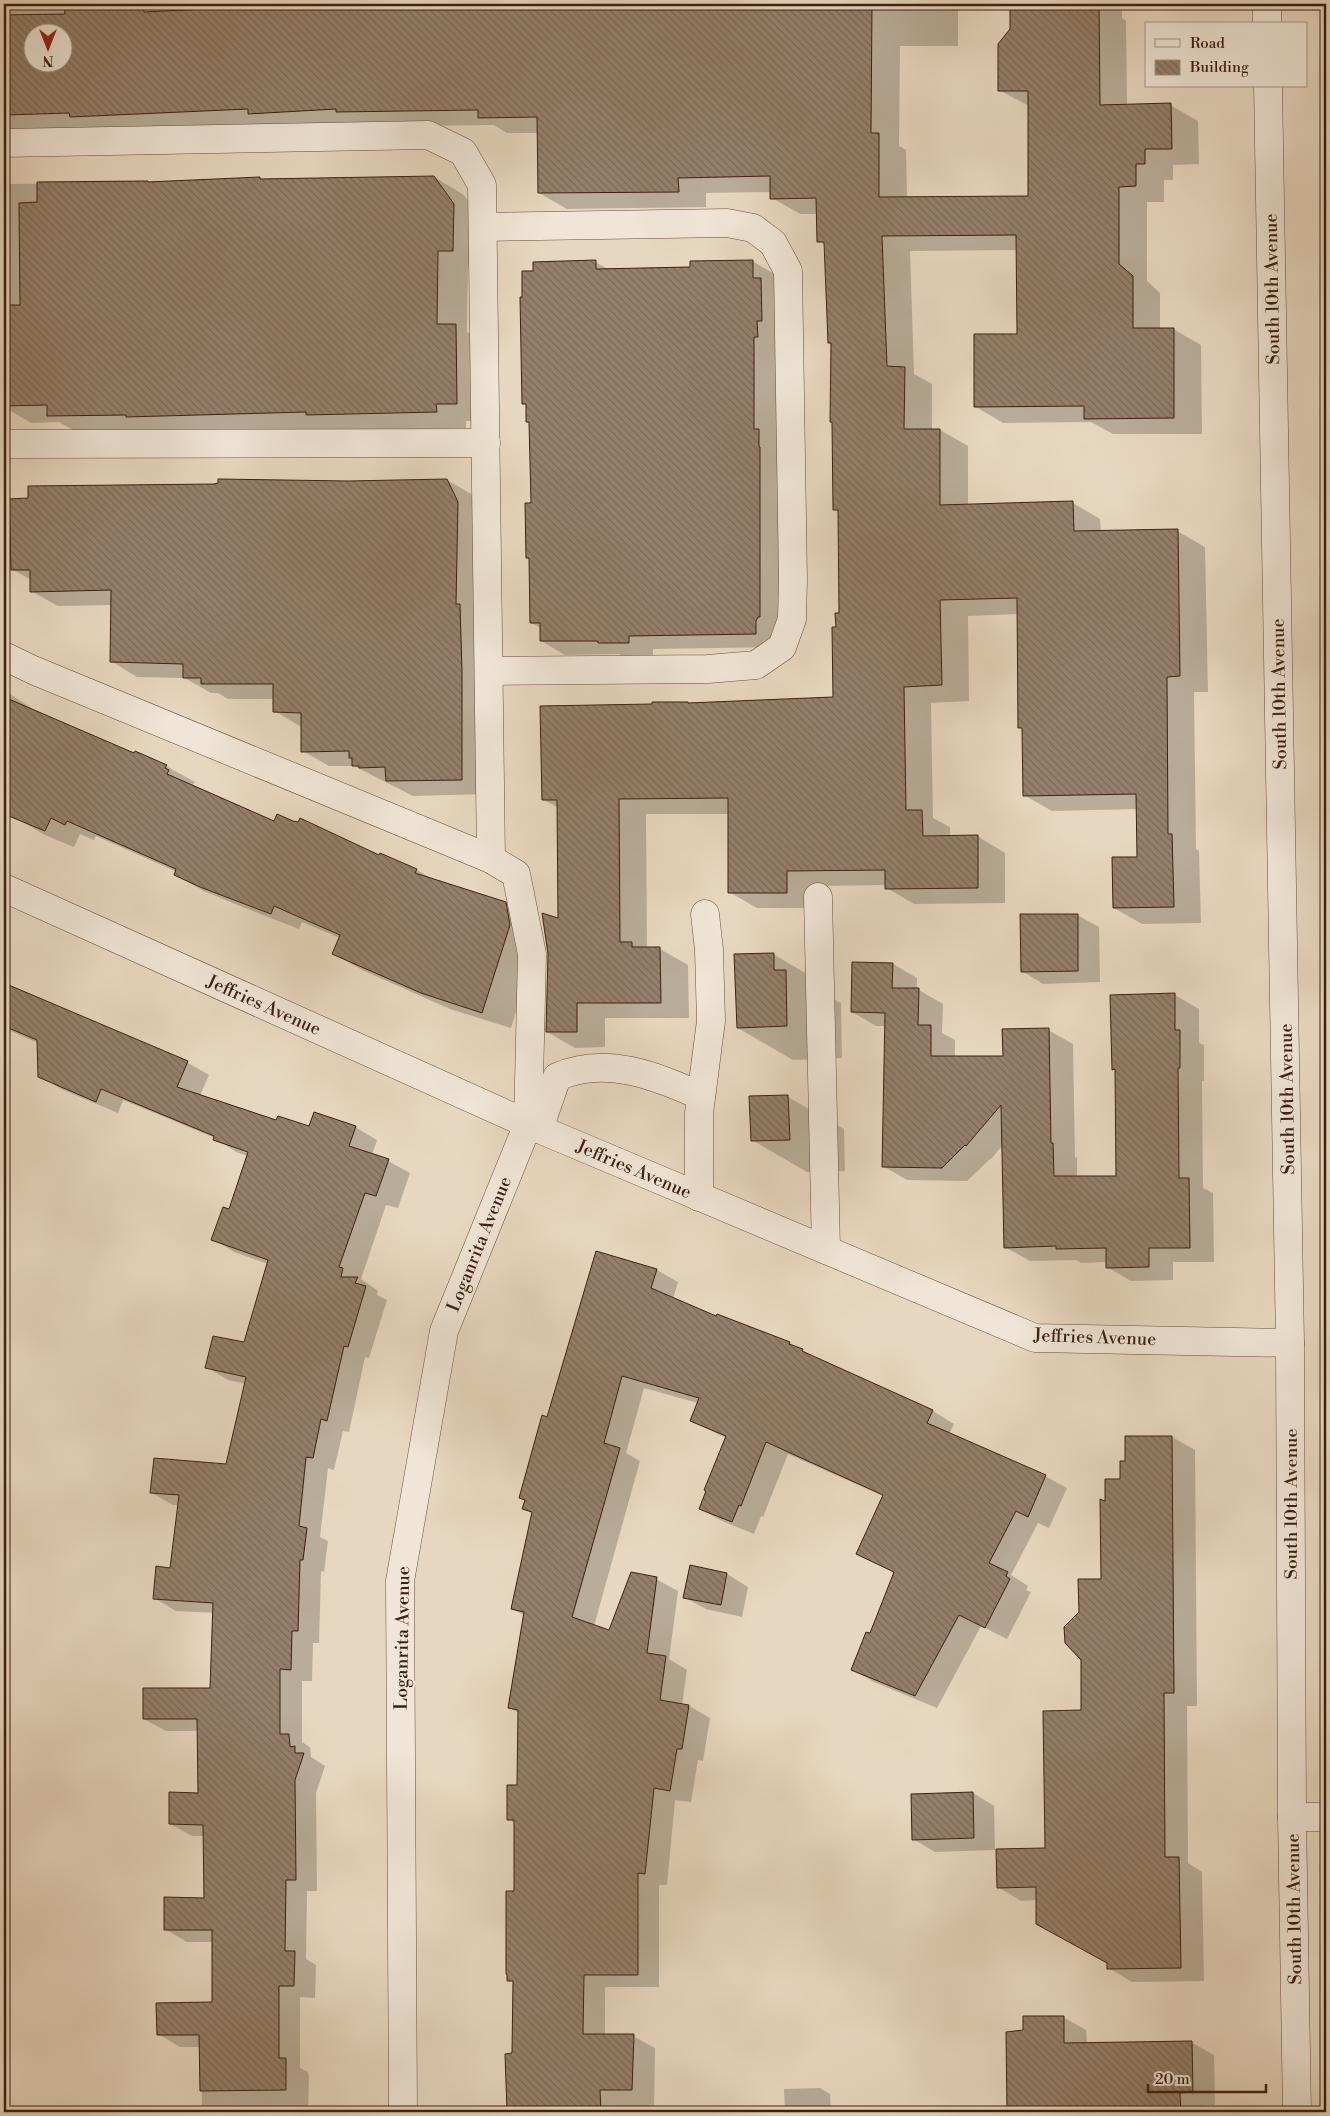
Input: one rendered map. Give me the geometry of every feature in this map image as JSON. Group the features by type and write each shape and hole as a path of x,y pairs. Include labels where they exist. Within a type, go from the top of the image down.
{"street":[{"path":"1267,4 1267,22"},
{"name":"South 10th Avenue","path":"1268,88 1290,1343 1292,1817 1298,2112"},
{"path":"4,143 428,135 463,152 482,185 490,671 491,859"},
{"path":"483,226 727,223 753,228 773,243 788,271 792,520 792,619 782,647 756,665 708,669 490,671"},
{"path":"4,444 486,443"},
{"path":"4,656 33,670 491,859 516,874 532,954 534,1127"},
{"name":"Jeffries Avenue","path":"4,888 534,1127 1035,1338 1290,1343"},
{"path":"818,897 826,1250"},
{"path":"699,1197 699,1113 711,1021 709,950 705,914"},
{"name":"Loganrita Avenue","path":"403,2112 400,1581 444,1331 557,1077 572,1070 624,1069 652,1075 701,1096"},
{"path":"1292,1817 1326,1817"}],"building":[{"path":"110,4 143,4 144,12 243,7 243,4 393,4 393,9 456,7 456,4 872,4 871,133 879,133 879,197 1028,196 1028,91 998,91 998,44 1010,29 1010,9 1031,8 1031,4 1099,4 1100,105 1171,103 1172,149 1145,149 1145,164 1136,164 1136,186 1119,187 1119,264 1133,276 1133,328 1174,328 1174,418 1084,419 1084,406 974,407 974,334 1017,334 1016,235 882,236 887,366 905,367 904,429 940,429 940,505 1073,501 1074,531 1178,529 1180,676 1167,677 1168,834 1172,834 1174,907 1113,908 1112,857 1137,857 1136,794 1023,796 1022,728 1018,728 1017,598 940,600 942,685 904,687 906,810 922,810 923,836 978,835 978,888 885,889 885,870 787,871 787,893 728,893 728,798 619,799 620,942 632,942 632,947 660,947 661,1003 577,1003 577,1032 546,1032 548,954 542,913 558,918 557,800 542,800 540,706 652,704 652,702 688,703 833,697 832,627 836,627 835,613 839,613 838,510 833,510 832,422 830,422 831,343 828,343 824,242 817,242 816,198 770,199 770,176 678,178 679,192 538,193 537,117 478,118 478,110 336,112 336,109 248,114 248,109 70,117 69,113 5,115 4,15 65,14 64,6"},
{"path":"434,176 454,204 453,251 438,251 437,324 456,324 457,404 436,404 437,412 306,415 306,412 126,417 126,415 47,416 47,405 4,406 4,305 20,305 19,203 37,202 37,182 148,182 260,177 260,179"},
{"path":"596,260 596,269 690,267 690,261 753,260 753,278 761,278 762,321 757,321 758,337 754,337 754,429 759,429 760,447 760,617 756,621 756,634 629,636 629,643 540,641 540,623 530,623 529,558 526,558 525,503 531,503 529,422 526,422 526,404 522,404 520,297 522,297 522,271 533,271 533,262"},
{"path":"218,479 348,481 447,479 458,502 456,604 460,604 462,780 386,781 385,767 359,768 359,766 352,766 352,758 349,758 349,751 301,752 301,713 273,712 273,684 201,684 201,678 183,678 183,664 110,662 111,590 30,592 30,570 11,570 9,499 28,498 28,486 214,484 218,483"},
{"path":"4,697 134,753 135,751 167,765 165,768 169,770 167,774 274,821 277,814 298,822 300,818 379,855 380,853 417,869 415,873 506,902 510,925 482,1013 421,993 332,954 340,935 274,906 271,914 200,887 174,875 176,869 67,821 65,825 51,818 45,831 4,814"},
{"path":"1020,914 1078,914 1078,971 1021,972"},
{"path":"774,953 774,970 786,970 787,1026 737,1028 734,954"},
{"path":"852,962 893,963 892,988 919,988 918,1025 931,1025 931,1056 1003,1056 1002,1029 1049,1028 1051,1143 1053,1143 1054,1176 1116,1176 1115,1069 1112,1070 1110,995 1175,993 1175,1030 1180,1030 1180,1068 1178,1068 1179,1178 1189,1178 1190,1248 1149,1248 1149,1267 1106,1268 1106,1248 1056,1249 1056,1246 1004,1248 1001,1105 966,1146 942,1168 882,1167 885,1013 851,1012"},
{"path":"4,983 188,1061 177,1087 276,1120 278,1116 309,1126 314,1112 356,1126 349,1146 389,1159 376,1196 365,1193 339,1267 343,1268 341,1277 358,1277 355,1283 366,1286 348,1347 344,1346 327,1421 321,1419 313,1458 306,1457 299,1526 307,1528 303,1560 300,1560 298,1631 292,1631 291,1670 280,1669 280,1734 289,1734 290,1747 295,1746 295,1753 304,1753 295,1780 296,1880 286,1880 285,1951 295,1951 294,1986 279,1986 279,2058 286,2058 286,2090 200,2091 199,2035 157,2035 156,2003 212,2002 212,1930 164,1930 164,1897 204,1898 203,1825 169,1824 169,1792 198,1793 197,1719 143,1719 143,1688 210,1688 213,1603 153,1599 156,1566 170,1568 179,1495 150,1493 154,1458 226,1464 246,1377 205,1368 213,1336 244,1342 268,1260 211,1240 223,1207 229,1209 248,1152 213,1140 214,1136 101,1089 96,1102 38,1077 37,1040 4,1026"},
{"path":"788,1095 790,1140 751,1141 749,1096"},
{"path":"596,1251 657,1269 651,1288 716,1316 717,1314 790,1342 789,1344 803,1349 802,1351 933,1410 927,1423 1046,1475 1028,1517 1016,1511 989,1563 1008,1572 1006,1576 1010,1579 985,1628 959,1615 915,1696 851,1670 866,1632 870,1633 894,1572 856,1554 883,1495 766,1442 741,1506 739,1505 732,1522 699,1509 706,1491 704,1490 726,1436 690,1421 699,1398 622,1376 604,1443 620,1448 572,1617 609,1630 631,1572 657,1577 647,1653 666,1656 660,1700 689,1705 682,1749 677,1749 670,1791 654,1788 645,1874 638,1873 638,1975 584,1975 583,2034 634,2034 632,2090 600,2090 601,2112 507,2112 505,2054 512,2053 513,1981 507,1981 506,1974 506,1891 514,1891 514,1820 507,1820 507,1785 517,1785 518,1710 508,1708 524,1612 511,1609 532,1512 522,1509 525,1500 519,1498 542,1415 547,1417"},
{"path":"1125,1436 1172,1436 1174,1693 1164,1693 1165,1857 1179,1857 1181,1968 1107,1969 1107,1963 1036,1924 1036,1887 997,1888 996,1849 1045,1848 1043,1711 1081,1710 1081,1660 1065,1643 1064,1627 1079,1612 1078,1579 1101,1579 1100,1499 1105,1501 1105,1479 1120,1479 1120,1461 1125,1461"},
{"path":"690,1565 727,1573 721,1605 683,1598"},
{"path":"973,1792 974,1838 912,1840 911,1794"},
{"path":"1023,2016 1064,2016 1064,2043 1192,2041 1193,2092 1180,2093 1181,2112 1007,2112 1006,2032 1023,2030"}]}
